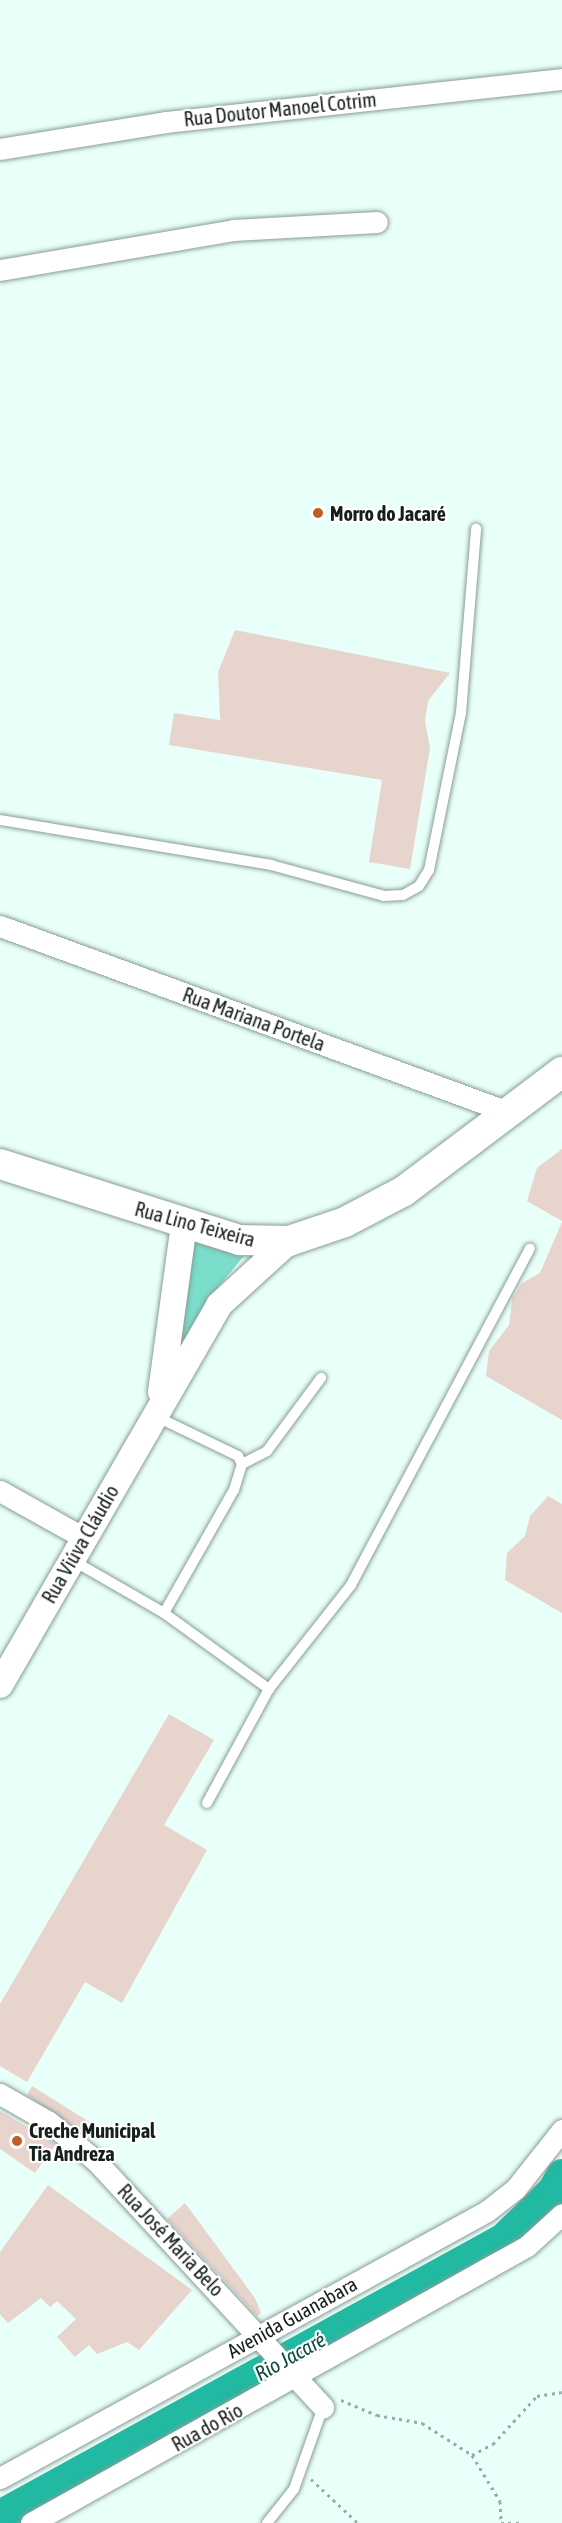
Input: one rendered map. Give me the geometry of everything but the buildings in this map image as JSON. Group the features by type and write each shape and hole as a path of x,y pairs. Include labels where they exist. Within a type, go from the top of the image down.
{"main road":[{"name":"Rua Lino Teixeira","path":"0,1164 184,1223 256,1243 289,1241 345,1222 404,1191 562,1072"}],"street":[{"name":"Rua Doutor Manoel Cotrim","path":"0,149 166,122 562,79"},
{"path":"0,270 233,230 376,222"},
{"name":"Rua Mariana Portela","path":"0,926 508,1112"},
{"path":"157,1410 184,1223"},
{"name":"Rua Viúva Cláudio","path":"0,1684 157,1410 227,1294 289,1241"},
{"path":"0,1491 78,1549"},
{"name":"Rua José Maria Belo","path":"0,2094 49,2122 96,2161 264,2340 323,2407"},
{"name":"Avenida Guanabara","path":"0,2478 264,2340 487,2211 516,2188 562,2130"},
{"name":"Rua do Rio","path":"32,2523 291,2371 527,2246 562,2214"}],"lane":[{"path":"0,820 271,865 384,896 403,896 419,886 429,870 461,713 476,529"},
{"path":"207,1803 269,1689 351,1585 530,1248"},
{"path":"242,1464 267,1451 321,1378"},
{"path":"157,1410 238,1456 242,1464 234,1490 164,1613"},
{"path":"78,1549 269,1689"},
{"path":"267,2523 289,2498 323,2407"}],"path":[{"path":"472,2455 493,2444 537,2396 562,2392"},
{"path":"323,2407 338,2398 377,2415 422,2423 472,2455 500,2501 501,2523 522,2523"},
{"path":"301,2470 358,2523"}],"green space":[{"path":"193,1239 247,1252 216,1290 180,1355 172,1356"}],"waterway":[{"name":"Rio Jacaré","path":"0,2516 504,2239 554,2190 562,2175"}],"place":[{"name":"Morro do Jacaré","path":"318,513"},
{"name":"Creche Municipal Tia Andreza","path":"17,2141"}]}
